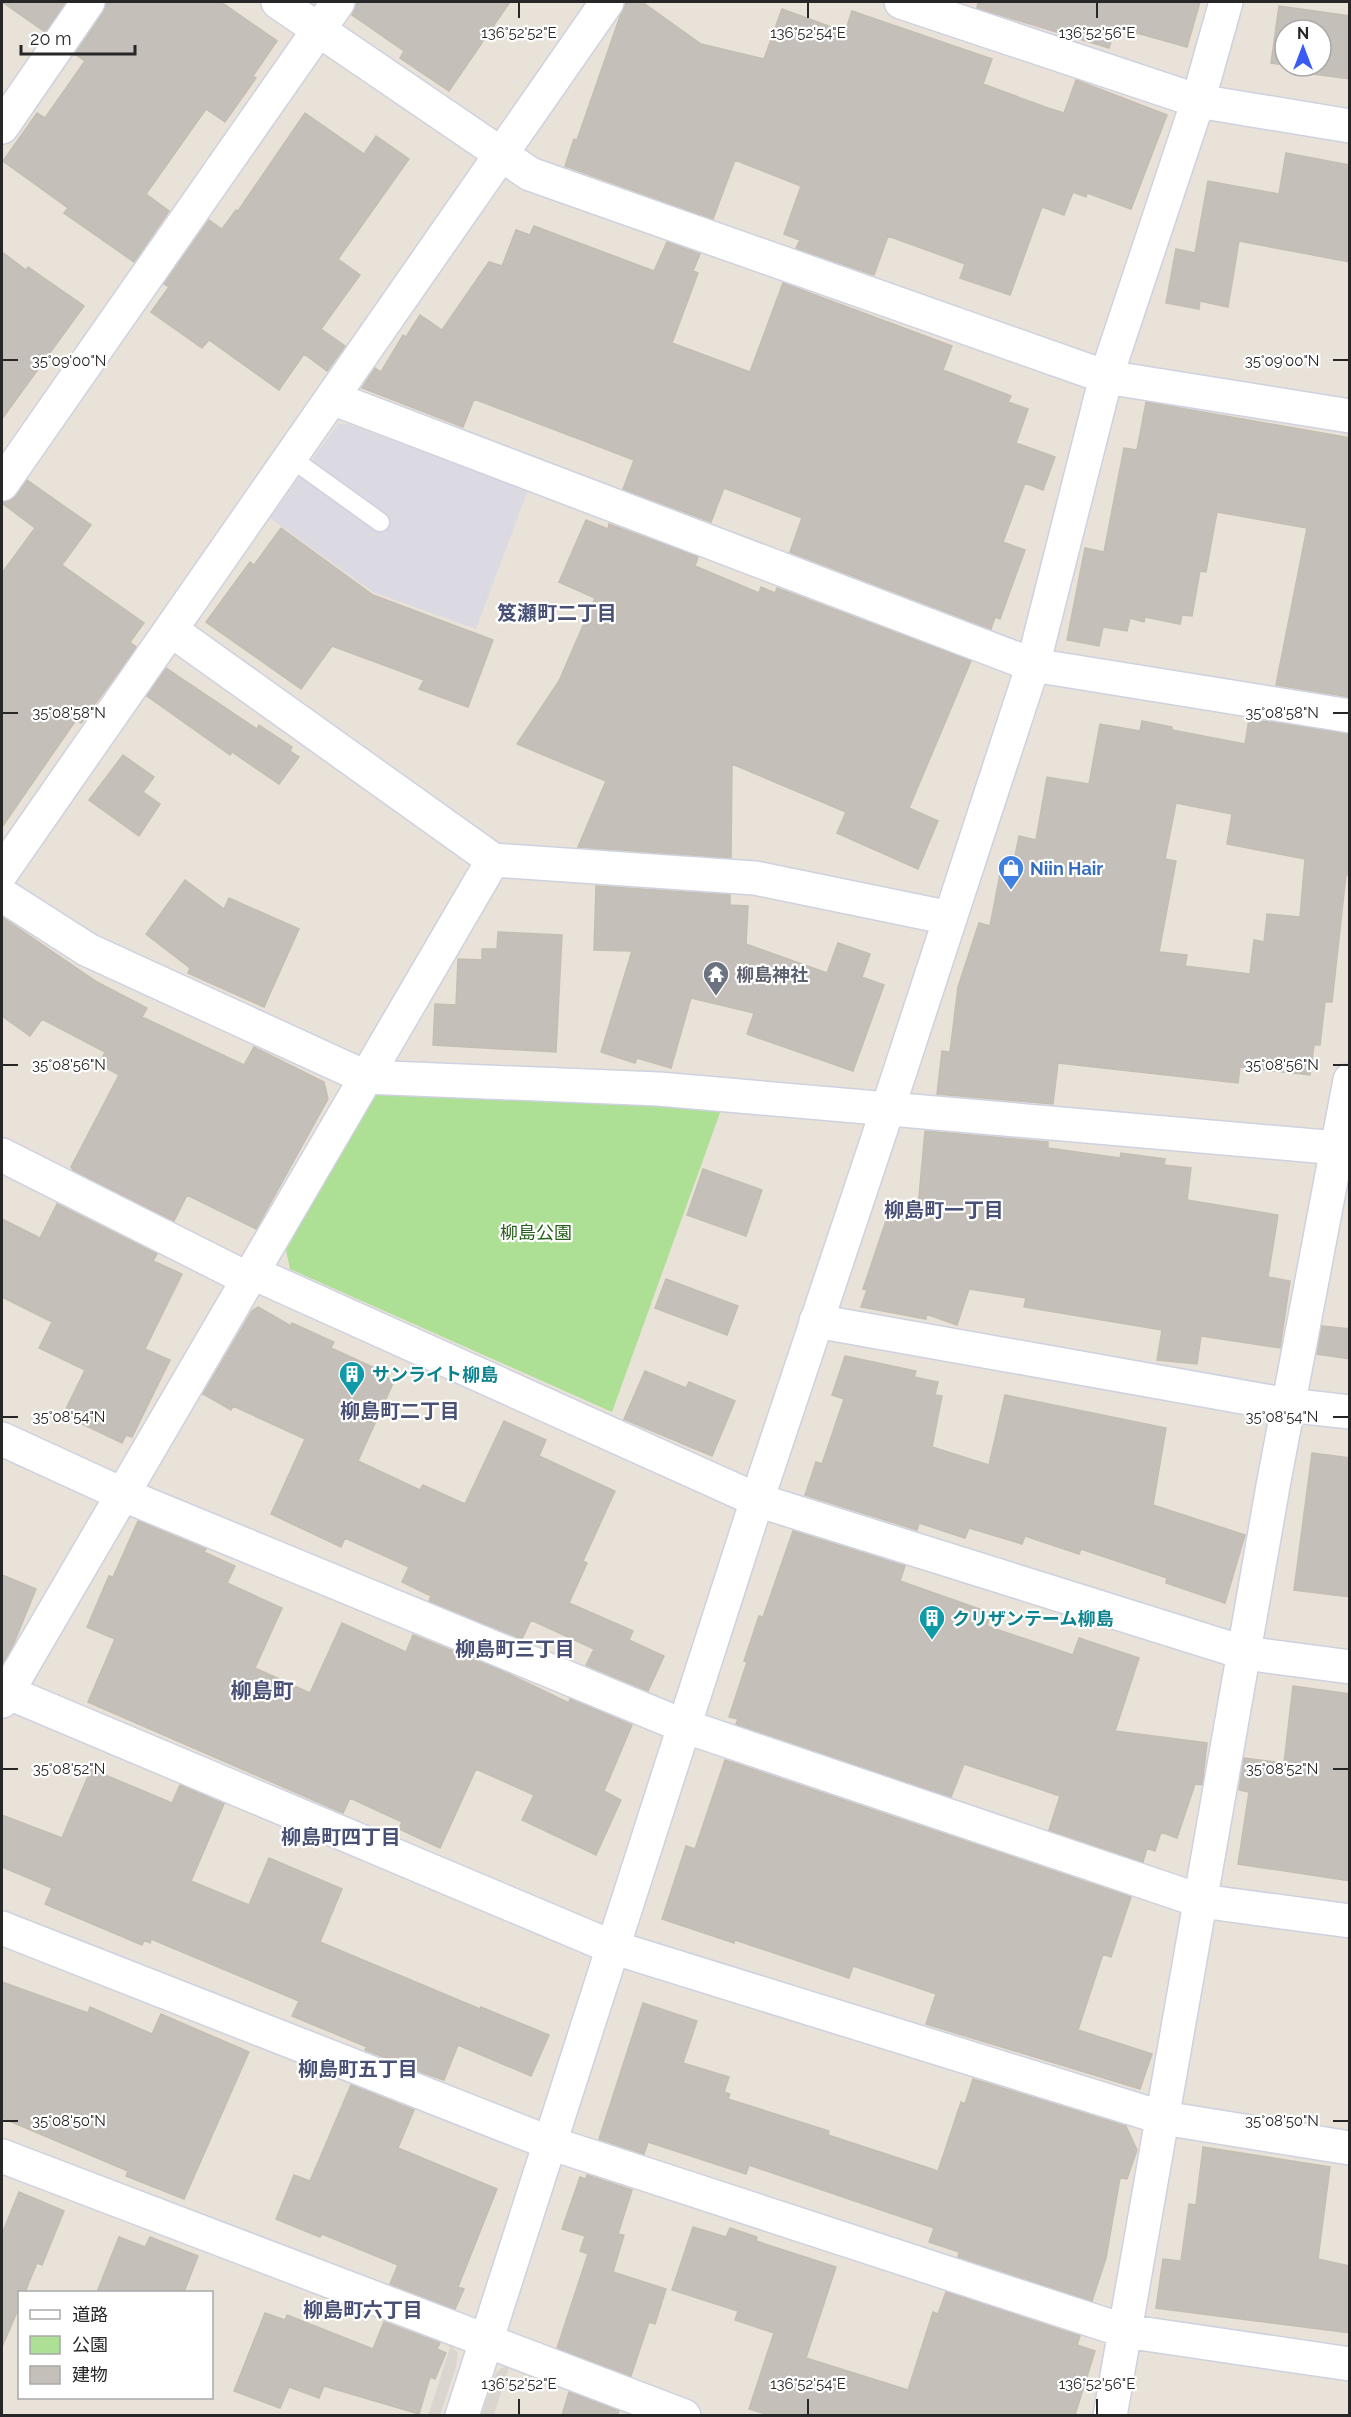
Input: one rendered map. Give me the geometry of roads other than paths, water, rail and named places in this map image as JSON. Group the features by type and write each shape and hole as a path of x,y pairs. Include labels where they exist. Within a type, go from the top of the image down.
{"street":[{"path":"2,127 88,2"},
{"path":"278,2 530,174 1106,377 1350,416"},
{"path":"2,484 338,2"},
{"path":"2,872 607,2"},
{"path":"901,2 1198,101 1350,126"},
{"path":"462,2415 757,1500 1033,665 1106,377 1198,101 1226,2"},
{"path":"332,399 1033,665 1350,716"},
{"path":"171,630 493,860 754,878 950,918"},
{"path":"493,860 249,1275 124,1495 3,1694 612,1947 1163,2118 1350,2148"},
{"path":"2,896 88,950 365,1077 659,1089 1344,1148"},
{"path":"1110,2415 1288,1405 1344,1148 1350,1080"},
{"path":"2,1155 249,1275 757,1500 1245,1653 1350,1667"},
{"path":"816,1321 1288,1405 1350,1412"},
{"path":"2,1439 124,1495 684,1726 1201,1901 1350,1922"},
{"path":"2,1928 549,2143 1125,2331 1350,2364"},
{"path":"2,2156 684,2415"}],"lane":[{"path":"291,458 380,522"}],"place":[{"name":"Niin Hair","path":"1011,891"},
{"name":"柳島神社","path":"716,997"},
{"name":"サンライト柳島","path":"352,1397"},
{"name":"クリザンテーム柳島","path":"932,1641"}],"district":[{"name":"笈瀬町二丁目","path":"557,613"},
{"name":"柳島町一丁目","path":"944,1210"},
{"name":"柳島町二丁目","path":"400,1411"},
{"name":"柳島町三丁目","path":"515,1649"},
{"name":"柳島町","path":"262,1690"},
{"name":"柳島町四丁目","path":"341,1837"},
{"name":"柳島町五丁目","path":"358,2069"},
{"name":"柳島町六丁目","path":"363,2310"}],"park label":[{"name":"柳島公園","path":"536,1232"}]}
